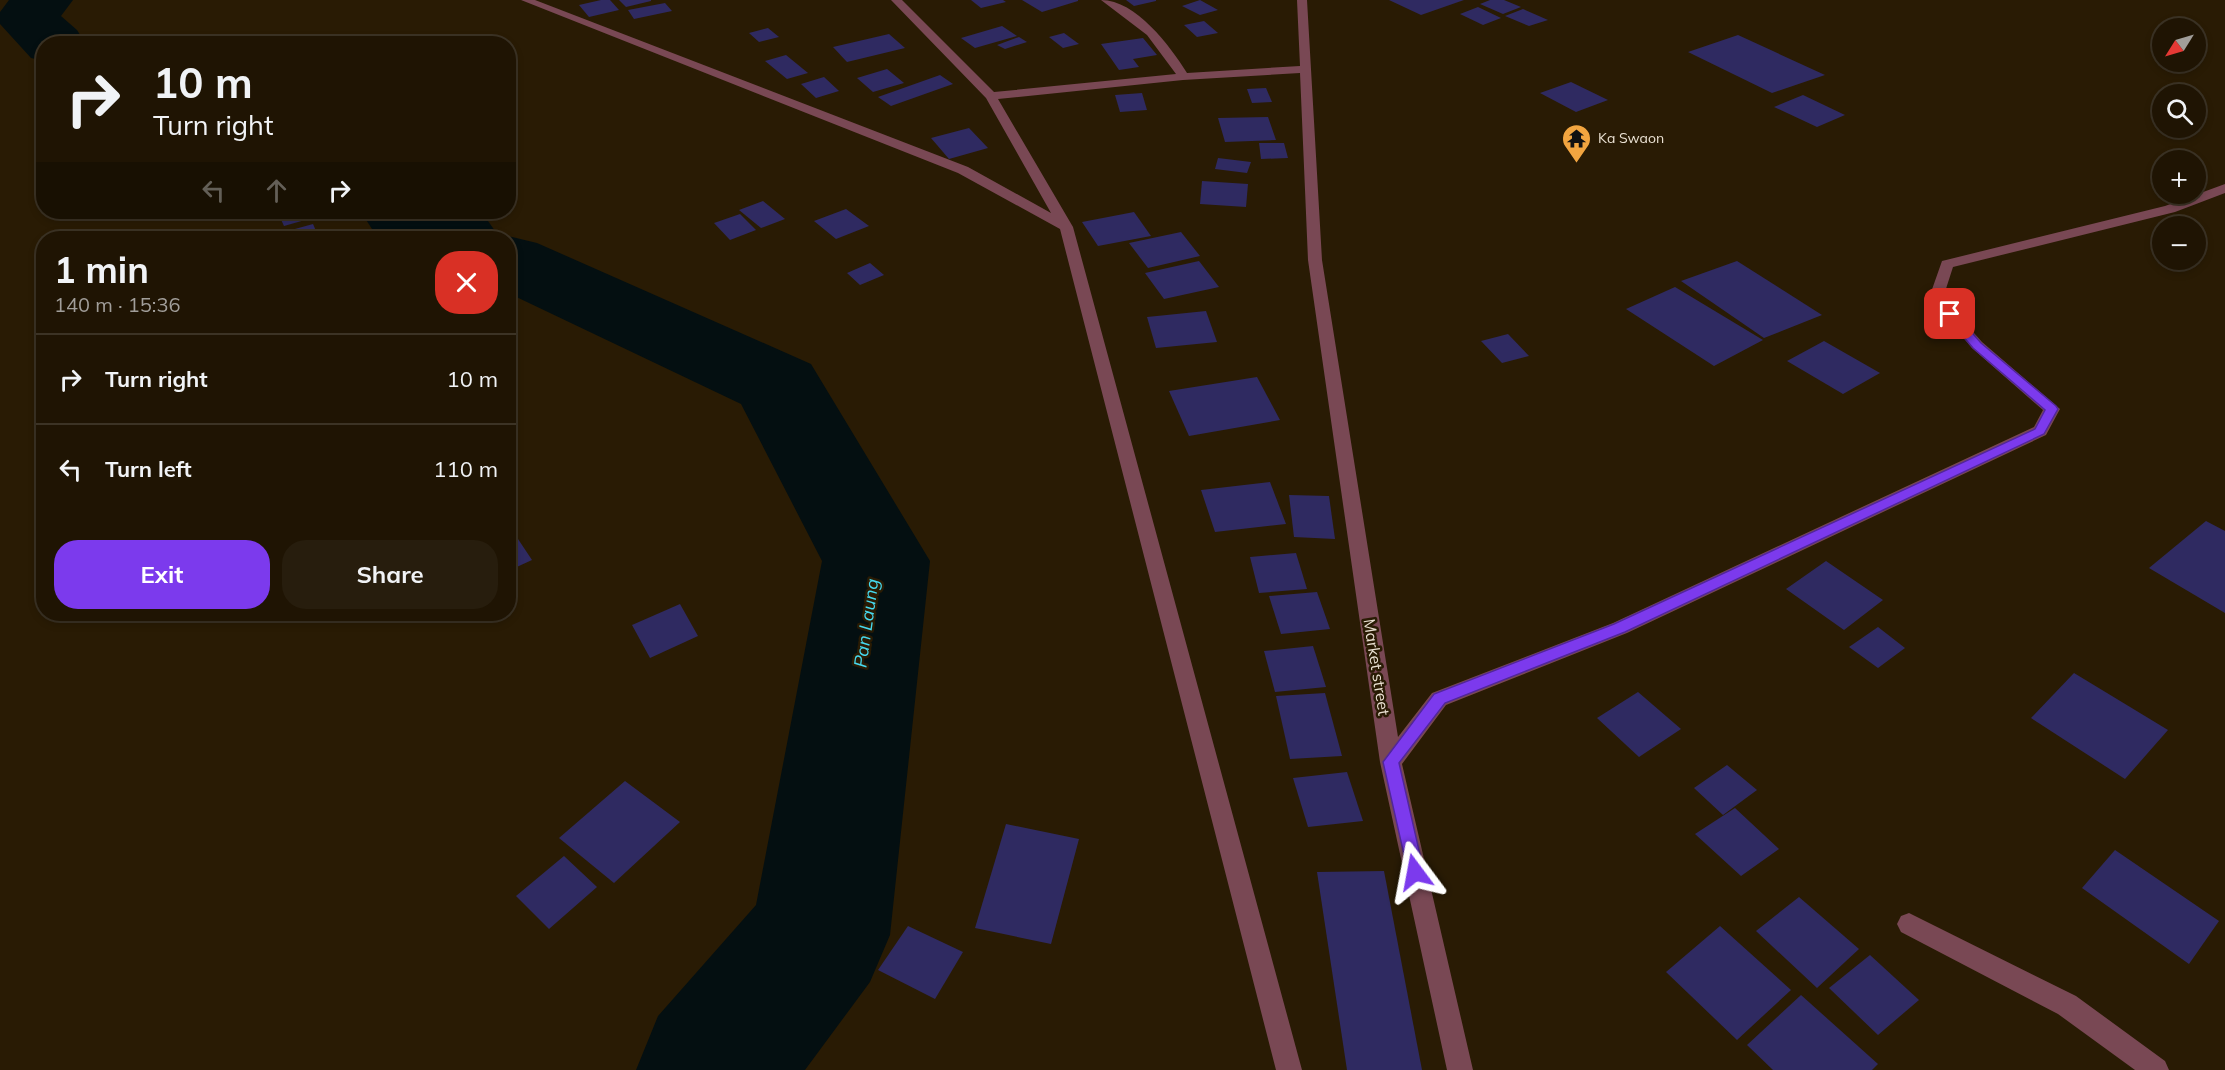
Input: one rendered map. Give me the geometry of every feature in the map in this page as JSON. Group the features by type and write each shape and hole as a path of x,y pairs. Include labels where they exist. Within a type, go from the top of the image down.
{"street":[{"path":"526,0 963,170 1066,227"},
{"path":"896,0 991,96 1066,227 1289,1070"},
{"path":"1106,0 1125,10 1167,49 1183,77"},
{"name":"Market street","path":"1302,0 1315,260 1391,762 1460,1070"},
{"path":"991,96 1183,77 1306,69"},
{"path":"1391,762 1439,699 1620,628 2040,431 2052,409 1977,345 1936,298 1947,264 2170,209 2225,188"},
{"path":"1909,924 2067,1005 2156,1070"}],"building":[{"path":"610,0 619,10 589,17 579,5"},
{"path":"619,0 651,0 651,1 626,7"},
{"path":"971,0 1003,0 1006,2 981,8"},
{"path":"1022,0 1078,0 1078,1 1042,12"},
{"path":"1126,0 1156,0 1156,1 1134,6"},
{"path":"1200,0 1218,10 1200,15 1182,6"},
{"path":"1389,0 1464,0 1421,15"},
{"path":"1490,0 1504,0 1521,7 1503,14 1480,4"},
{"path":"665,3 672,11 634,19 628,10"},
{"path":"1478,7 1501,18 1483,25 1460,14"},
{"path":"1523,9 1548,20 1529,26 1505,16"},
{"path":"1204,21 1218,33 1197,37 1184,25"},
{"path":"1002,26 1017,36 975,48 961,38"},
{"path":"768,28 779,37 759,42 749,33"},
{"path":"1064,33 1079,44 1063,48 1049,37"},
{"path":"889,34 905,48 847,62 833,47"},
{"path":"1738,35 1825,75 1772,93 1688,52"},
{"path":"1019,37 1027,42 1005,49 997,45"},
{"path":"1143,38 1157,55 1133,59 1139,67 1119,70 1101,44"},
{"path":"786,55 808,73 787,79 765,61"},
{"path":"887,69 904,83 873,92 857,78"},
{"path":"940,75 953,84 891,106 878,97"},
{"path":"824,77 839,91 816,98 801,84"},
{"path":"1571,82 1608,100 1576,112 1540,93"},
{"path":"1266,88 1272,102 1252,103 1247,89"},
{"path":"1142,93 1147,110 1120,112 1115,95"},
{"path":"1803,95 1845,115 1817,127 1774,107"},
{"path":"1268,117 1276,140 1225,142 1218,118"},
{"path":"969,128 988,148 949,159 931,138"},
{"path":"1259,143 1284,143 1288,158 1261,159"},
{"path":"1218,158 1251,162 1247,173 1215,169"},
{"path":"1202,181 1248,184 1246,207 1200,204"},
{"path":"763,201 785,219 761,228 739,210"},
{"path":"846,209 869,226 836,239 814,221"},
{"path":"1134,212 1151,236 1098,246 1082,222"},
{"path":"740,214 756,230 730,240 714,223"},
{"path":"281,219 308,219 284,226"},
{"path":"313,224 316,231 288,231"},
{"path":"1181,232 1200,256 1148,268 1129,243"},
{"path":"1199,261 1219,287 1164,299 1145,273"},
{"path":"1737,261 1822,315 1764,338 1681,281"},
{"path":"870,263 884,275 860,285 847,273"},
{"path":"1675,287 1763,340 1714,366 1626,309"},
{"path":"1206,311 1217,342 1156,348 1147,317"},
{"path":"1508,334 1529,356 1502,363 1481,341"},
{"path":"1824,341 1880,373 1843,394 1787,361"},
{"path":"1257,377 1280,420 1189,436 1169,391"},
{"path":"1270,482 1286,524 1215,532 1201,490"},
{"path":"1289,495 1329,496 1335,539 1294,537"},
{"path":"2206,521 2225,531 2225,613 2149,568"},
{"path":"516,536 532,560 516,567"},
{"path":"1296,553 1307,589 1259,593 1250,557"},
{"path":"1826,561 1883,600 1844,630 1786,589"},
{"path":"1317,592 1330,629 1281,634 1269,596"},
{"path":"680,604 698,636 650,658 632,625"},
{"path":"1878,627 1905,648 1878,668 1849,647"},
{"path":"1313,646 1326,687 1275,692 1264,651"},
{"path":"2074,673 2168,730 2125,779 2031,718"},
{"path":"1638,692 1681,729 1639,757 1597,718"},
{"path":"1325,693 1342,756 1290,759 1276,696"},
{"path":"1727,765 1757,790 1723,815 1694,788"},
{"path":"1347,772 1363,821 1308,827 1293,778"},
{"path":"625,781 680,822 614,883 559,838"},
{"path":"1735,808 1779,849 1741,876 1695,834"},
{"path":"1006,824 1079,839 1051,944 975,928"},
{"path":"2115,850 2219,921 2189,964 2082,888"},
{"path":"564,856 597,887 549,929 516,896"},
{"path":"1384,871 1422,1070 1347,1070 1317,872"},
{"path":"1799,897 1859,949 1817,988 1756,931"},
{"path":"908,926 963,952 935,999 878,970"},
{"path":"1720,926 1791,990 1737,1040 1666,972"},
{"path":"1870,955 1919,1000 1878,1035 1829,988"},
{"path":"1801,995 1878,1064 1872,1070 1773,1070 1747,1045"}],"waterway":[{"name":"Pan Laung","path":"42,0 27,18 46,36"},
{"name":"Pan Laung","path":"416,219 443,231"},
{"name":"Pan Laung","path":"516,265 778,385 876,561 820,935 712,1070"}],"place":[{"name":"Ka Swaon","path":"1577,164"}],"route":[{"path":"1415,872 1391,762 1439,699 1620,628 2040,431 2052,409 1977,345 1950,314"}]}
